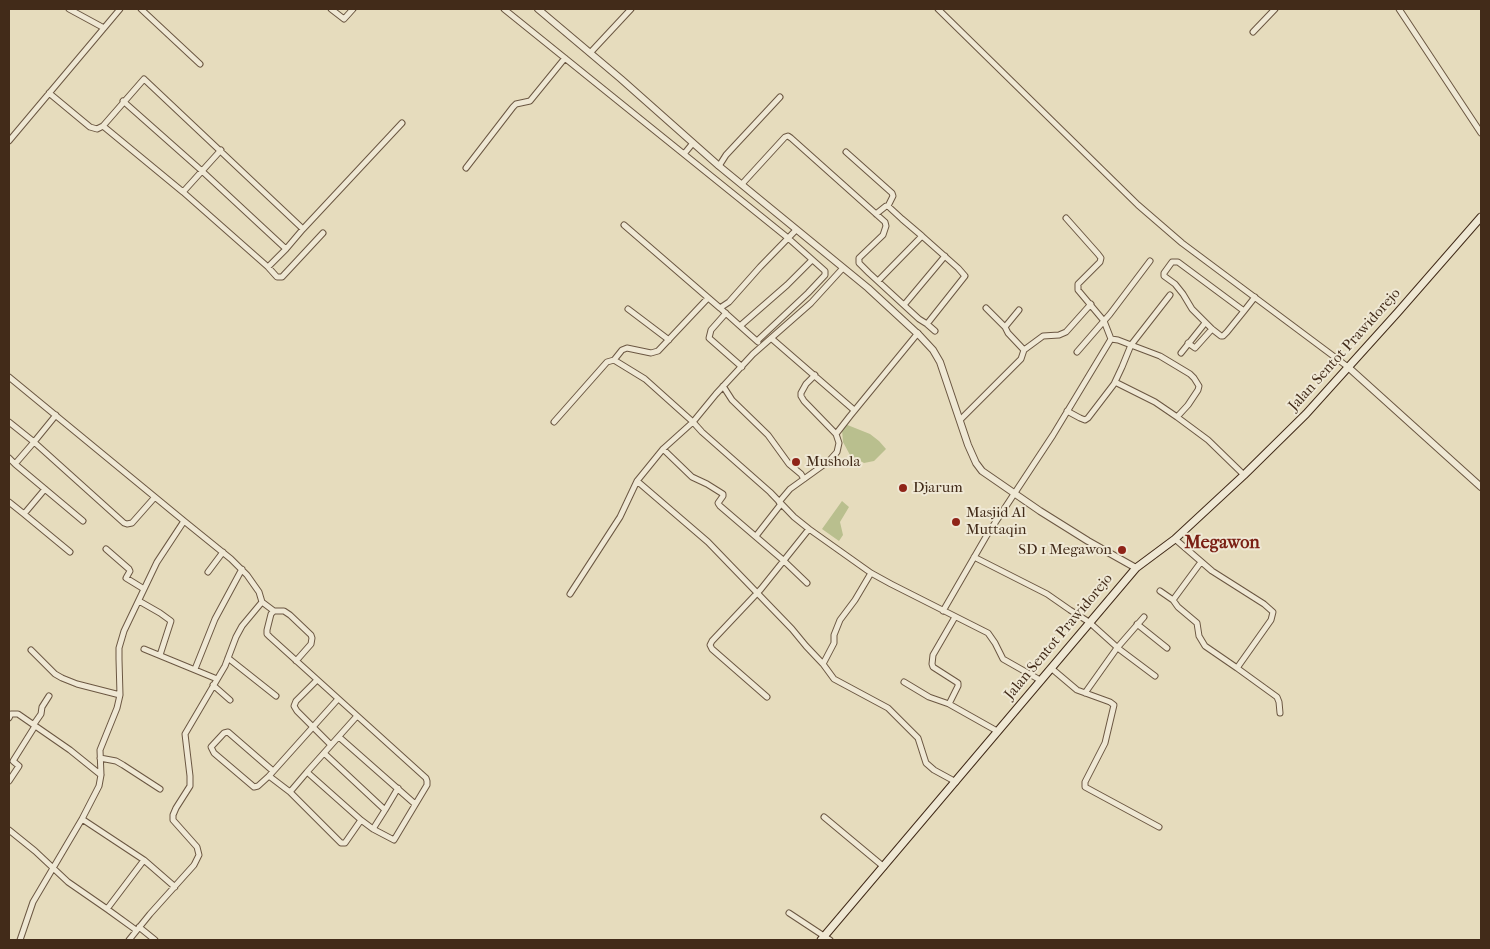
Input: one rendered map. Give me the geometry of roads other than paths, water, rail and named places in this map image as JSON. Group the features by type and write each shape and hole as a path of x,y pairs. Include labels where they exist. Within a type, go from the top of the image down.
{"main road":[{"name":"Jalan Sentot Prawidorejo","path":"825,939 997,731 1136,568 1175,539 1306,414 1481,217"}],"street":[{"path":"69,9 104,28"},
{"path":"9,141 120,9"},
{"path":"141,9 200,64"},
{"path":"330,9 344,19 353,9"},
{"path":"504,9 788,238 825,271 825,275 808,293 757,341"},
{"path":"538,9 796,230 860,281 886,297 904,304 935,331"},
{"path":"590,53 631,9"},
{"path":"938,9 1138,205 1182,243 1348,367 1481,487"},
{"path":"1252,32 1275,9"},
{"path":"1399,9 1481,133"},
{"path":"466,168 513,107 516,104 530,101 565,58"},
{"path":"49,93 94,129 100,129 144,79 303,229"},
{"path":"719,165 780,97"},
{"path":"124,101 286,249"},
{"path":"268,267 402,123"},
{"path":"103,126 183,192 277,277 282,278 323,234"},
{"path":"743,183 788,136 885,222 886,226 883,235 859,258 859,263 868,274 878,281 886,297 927,343 940,362 972,455 978,466 988,476 1014,494 1088,541 1136,568"},
{"path":"684,154 693,143"},
{"path":"183,192 221,150"},
{"path":"846,152 892,193 893,196 888,206 876,214"},
{"path":"744,203 752,193"},
{"path":"888,206 965,275 965,278 927,324"},
{"path":"1066,218 1101,258 1100,262 1078,286 1078,290 1104,320 1112,339"},
{"path":"624,225 762,345"},
{"path":"720,308 729,302 796,230"},
{"path":"878,281 922,236"},
{"path":"904,304 945,256"},
{"path":"740,326 812,260"},
{"path":"1077,352 1123,298 1150,261"},
{"path":"1244,311 1178,262 1174,261 1164,273 1164,276 1175,284 1192,309 1205,323 1223,336 1244,311 1255,297"},
{"path":"570,594 620,517 637,481 663,449 693,422 723,386 762,345 811,302 843,268"},
{"path":"860,281 868,274"},
{"path":"1067,411 1085,420 1088,418 1115,382 1131,345 1170,295"},
{"path":"554,422 607,362 614,360 622,350 628,348 650,353 658,351 708,298"},
{"path":"960,420 1021,358 1024,350 1043,336 1063,334 1091,304"},
{"path":"986,308 1024,350"},
{"path":"628,309 668,340"},
{"path":"1005,327 1019,310"},
{"path":"726,313 711,330 709,338 742,367"},
{"path":"1181,353 1205,323"},
{"path":"1188,343 1195,348 1212,329"},
{"path":"836,434 918,333"},
{"path":"771,338 854,410"},
{"path":"1112,339 1160,356 1194,378 1199,386 1198,390 1188,405 1177,416"},
{"path":"943,610 974,557 1112,339"},
{"path":"614,360 645,379 808,529 871,573 988,633 1002,659 1040,680"},
{"path":"756,536 790,489 829,461 837,452 839,443 836,434 801,396 806,384 815,375"},
{"path":"9,376 223,552 242,569 259,592 262,602 274,611 284,611 290,615 311,635 311,644 296,661"},
{"path":"1115,382 1155,402 1177,416 1208,440 1244,475"},
{"path":"723,386 732,400 768,434 789,464 804,479"},
{"path":"15,464 56,415"},
{"path":"9,422 124,523 132,524 155,497"},
{"path":"663,449 692,477 708,484 723,494 718,503 720,506 807,583"},
{"path":"9,458 83,521"},
{"path":"637,481 708,542 757,592 834,678 888,708 918,738 926,763 934,770 956,782"},
{"path":"24,514 45,489"},
{"path":"9,502 70,552"},
{"path":"20,940 33,902 97,792 101,775 101,746 117,708 120,695 120,648 124,631 157,562 184,521"},
{"path":"767,697 712,649 710,645 757,592 808,529"},
{"path":"1175,539 1212,572 1264,604 1273,614 1237,668"},
{"path":"106,549 130,571 126,578 144,590"},
{"path":"208,572 223,552"},
{"path":"974,557 1047,594 1089,622 1117,648 1155,676"},
{"path":"1173,600 1201,562"},
{"path":"195,669 215,619 242,569"},
{"path":"823,664 834,644 834,635 840,620 855,600 871,573"},
{"path":"1160,591 1173,600 1178,607 1197,623 1199,636 1205,646 1277,697 1280,713"},
{"path":"139,601 160,613 170,622 160,655"},
{"path":"129,940 176,887 199,856 197,847 173,820 176,808 190,786 185,734 217,679 242,626 262,602"},
{"path":"274,611 269,621 268,634 426,778 427,785 394,840 361,820 307,772"},
{"path":"949,704 958,683 933,667 932,664 933,655 956,617"},
{"path":"1085,693 1117,648 1144,617"},
{"path":"1137,624 1167,648"},
{"path":"144,649 217,679"},
{"path":"31,650 55,674 62,678 77,684 120,695"},
{"path":"228,658 276,696"},
{"path":"1051,668 1077,690 1114,704 1105,743 1085,782 1085,787 1159,827"},
{"path":"317,680 296,701 294,706 331,745"},
{"path":"904,682 929,697 949,704 997,731"},
{"path":"213,685 230,700"},
{"path":"9,781 19,766 11,760 41,714 42,707 49,696"},
{"path":"273,771 228,732 224,732 211,747 214,753 254,787 258,786 269,776 338,699"},
{"path":"9,710 34,725 101,775"},
{"path":"9,718 14,713"},
{"path":"290,792 357,716"},
{"path":"339,737 415,804"},
{"path":"324,753 385,810"},
{"path":"100,758 124,765 160,789"},
{"path":"269,776 290,792 341,843 345,843 361,820"},
{"path":"373,829 398,788"},
{"path":"824,817 884,867"},
{"path":"82,819 144,860 176,887"},
{"path":"9,830 82,893 155,940"},
{"path":"107,909 144,860"},
{"path":"789,913 825,939"}],"place":[{"name":"Mushola","path":"796,462"},
{"name":"Djarum","path":"903,488"},
{"name":"Masjid Al Muttaqin","path":"956,522"},
{"name":"SD 1 Megawon","path":"1122,550"}],"district":[{"name":"Megawon","path":"1222,544"}]}
